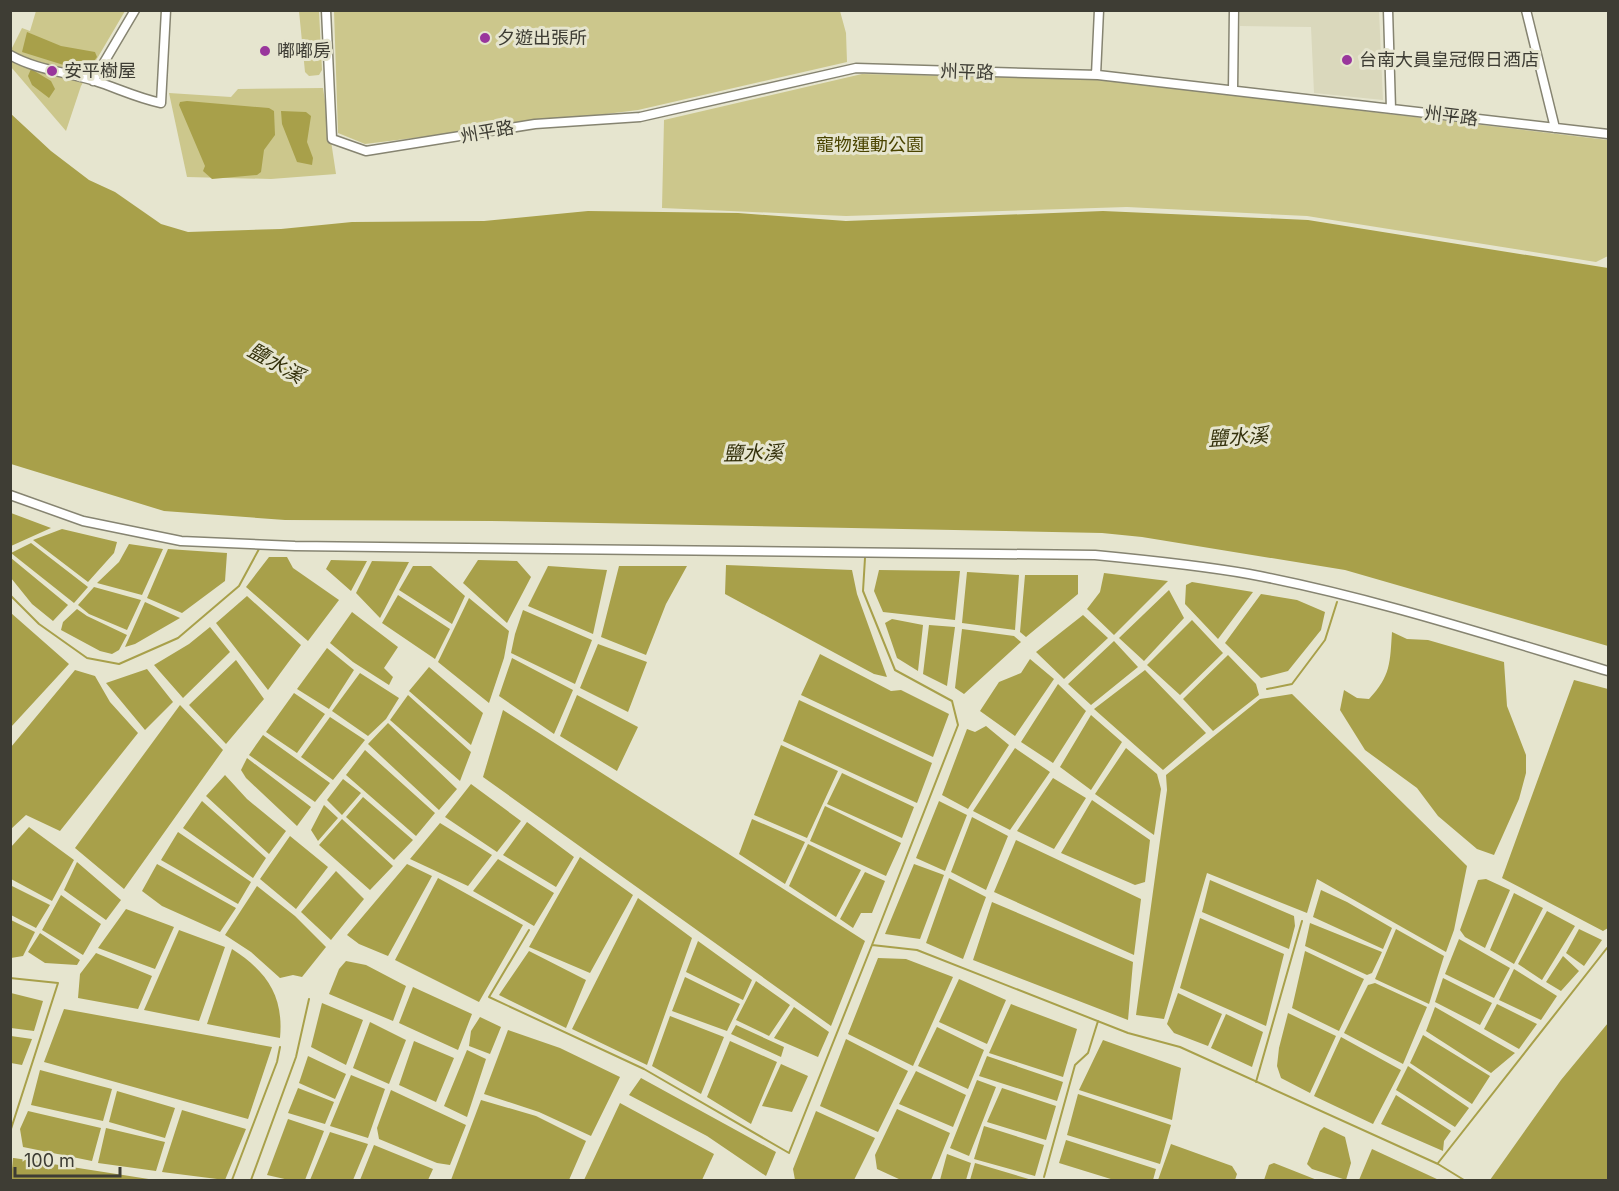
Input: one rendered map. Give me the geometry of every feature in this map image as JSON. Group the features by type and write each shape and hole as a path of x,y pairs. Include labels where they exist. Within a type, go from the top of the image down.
{"street":[{"path":"93,81 135,10"},
{"path":"10,55 71,77 93,81 123,93 161,103 166,10"},
{"name":"州平路","path":"326,10 332,139 366,152 535,124 640,117 856,68 1096,75 1608,134"},
{"path":"1096,75 1099,10"},
{"path":"1233,90 1234,10"},
{"path":"1388,10 1391,109"},
{"path":"1526,10 1555,128"},
{"path":"10,495 83,521 181,541 295,546 1095,555 1175,562 1250,574 1360,599 1608,671"}],"shaded area":[{"name":"台南大員皇冠假日酒店","path":"1240,11 1379,11 1383,100 1314,93 1311,27 1240,26"}],"green space":[{"name":"安平樹屋","path":"36,11 125,11 81,86 66,131 11,67 10,52 22,28 30,31"},
{"path":"299,11 319,11 322,70 319,75 309,76 305,72"},
{"path":"334,11 840,11 846,33 847,62 638,110 365,144 338,133"},
{"name":"寵物運動公園","path":"862,74 1096,79 1608,140 1608,256 1596,262 1307,216 1127,207 846,216 662,208 664,120"},
{"path":"323,88 336,174 271,179 187,177 169,93 231,97 238,89"}],"water":[{"path":"27,32 61,46 95,52 97,57 86,72 22,52"},
{"path":"31,69 51,81 55,89 49,98 32,85 28,76"},
{"path":"180,102 269,108 274,111 275,135 264,150 261,172 257,175 212,179 203,171 205,166 179,105"},
{"path":"281,111 306,112 311,116 307,142 313,158 312,165 297,162 282,124"},
{"name":"鹽水溪","path":"10,113 51,151 89,180 115,192 161,224 188,232 281,229 352,222 484,221 588,211 738,213 846,221 1103,211 1308,220 1608,268 1608,646 1345,570 1142,537 1102,533 491,521 285,520 164,511 11,464"},
{"path":"11,513 51,528 11,546"},
{"path":"62,529 117,542 114,553 88,582 33,540"},
{"path":"31,543 88,587 74,603 11,553"},
{"path":"129,544 163,549 142,595 97,583 119,562"},
{"path":"168,549 227,553 225,581 182,613 147,598"},
{"path":"269,557 287,557 293,568 339,600 308,641 246,587"},
{"path":"11,558 68,605 53,621 32,604 11,578"},
{"path":"331,560 367,561 351,591 326,569"},
{"path":"478,560 517,561 531,577 507,623 463,583"},
{"path":"372,561 409,562 380,618 356,593"},
{"path":"726,565 852,570 857,594 887,677 874,674 725,594"},
{"path":"413,566 431,566 465,596 452,624 399,590"},
{"path":"548,566 607,570 593,634 528,606"},
{"path":"619,566 687,566 666,604 646,655 601,637"},
{"path":"879,570 960,571 955,620 883,612 874,591"},
{"path":"967,572 1019,575 1015,630 962,623"},
{"path":"1104,573 1168,581 1114,635 1087,609 1100,592"},
{"path":"1025,575 1078,575 1078,594 1026,637 1020,632"},
{"path":"1192,582 1253,592 1218,639 1185,604 1186,585"},
{"path":"94,587 141,600 127,630 89,614 78,605"},
{"path":"1169,590 1184,618 1144,661 1119,638"},
{"path":"1261,594 1297,600 1325,612 1321,630 1288,671 1261,678 1225,643"},
{"path":"398,595 450,629 435,659 382,623"},
{"path":"247,596 301,645 268,690 216,623"},
{"path":"469,598 509,631 504,658 489,703 438,662"},
{"path":"145,602 180,618 135,644 125,647"},
{"path":"77,609 127,635 119,650 112,654 100,651 61,630 63,622"},
{"path":"523,610 592,640 575,684 511,653"},
{"path":"352,612 398,647 384,668 393,677 389,685 353,662 330,643"},
{"path":"11,613 69,664 10,727"},
{"path":"1083,615 1108,638 1064,679 1036,652"},
{"path":"892,619 923,625 918,671 897,658 885,623"},
{"path":"1192,620 1223,653 1180,695 1147,665"},
{"path":"929,625 955,627 947,686 923,674"},
{"path":"210,627 230,652 183,698 154,665 189,644"},
{"path":"962,629 1014,636 1021,642 964,694 955,688"},
{"path":"1392,632 1407,639 1428,640 1504,662 1507,706 1526,755 1526,773 1519,799 1494,855 1477,849 1438,816 1417,788 1365,750 1340,710 1344,690 1357,698 1369,699 1382,683 1390,660"},
{"path":"1114,641 1138,667 1091,705 1068,684"},
{"path":"598,644 647,662 628,712 580,688"},
{"path":"327,648 354,670 329,709 297,689"},
{"path":"820,654 891,691 901,690 949,714 933,757 801,695"},
{"path":"1228,655 1256,684 1259,695 1213,731 1183,699"},
{"path":"512,658 573,690 554,734 499,696"},
{"path":"1030,659 1054,679 1015,736 980,711 999,682 1021,673"},
{"path":"236,660 264,699 226,744 189,705"},
{"path":"429,667 483,713 471,745 409,691"},
{"path":"147,669 173,702 145,730 106,683"},
{"path":"75,670 95,676 110,702 138,733 60,831 26,815 11,829 11,747"},
{"path":"1145,670 1206,733 1163,770 1094,709"},
{"path":"360,673 399,698 386,719 368,736 332,711"},
{"path":"1574,680 1608,689 1608,928 1603,931 1502,878"},
{"path":"1058,684 1086,711 1053,763 1021,742"},
{"path":"294,693 325,714 297,753 266,732"},
{"path":"1292,694 1467,866 1454,930 1446,952 1317,879 1307,913 1207,873 1164,1019 1136,1015 1167,790 1166,775 1260,699"},
{"path":"408,695 471,752 460,781 390,720"},
{"path":"577,695 638,727 617,771 560,736"},
{"path":"799,700 932,763 917,803 783,741"},
{"path":"180,705 223,750 124,889 75,848"},
{"path":"503,710 865,941 831,1026 483,777"},
{"path":"1091,715 1122,742 1091,790 1060,767"},
{"path":"330,717 365,740 333,780 301,757"},
{"path":"388,723 457,789 439,810 368,744"},
{"path":"986,726 1009,745 968,809 942,795 967,729 975,732"},
{"path":"263,735 330,783 315,802 249,755"},
{"path":"781,745 838,771 807,838 754,815"},
{"path":"1015,748 1050,772 1010,830 973,811"},
{"path":"1126,748 1157,774 1161,789 1154,835 1095,794"},
{"path":"365,750 435,813 416,836 346,775"},
{"path":"247,758 311,807 297,826 246,778 241,770"},
{"path":"842,773 914,807 902,838 827,804"},
{"path":"225,775 247,799 286,831 269,854 206,796"},
{"path":"1053,778 1086,798 1054,849 1017,831"},
{"path":"343,779 361,793 342,815 327,800"},
{"path":"471,784 521,821 497,852 445,817"},
{"path":"363,797 413,840 394,860 346,817"},
{"path":"1092,800 1150,840 1145,882 1135,885 1061,853"},
{"path":"202,801 266,858 253,878 183,828"},
{"path":"939,801 967,815 945,871 916,858"},
{"path":"324,805 338,818 318,841 311,830"},
{"path":"825,806 901,843 886,876 810,841"},
{"path":"972,817 1008,836 986,890 951,872"},
{"path":"342,819 393,866 370,890 319,845"},
{"path":"752,819 805,842 785,884 739,854"},
{"path":"527,822 574,857 556,887 503,855"},
{"path":"440,823 492,855 468,886 410,859"},
{"path":"29,827 74,860 52,901 11,879 11,847"},
{"path":"178,832 251,882 238,904 161,860"},
{"path":"290,836 328,867 296,909 260,879"},
{"path":"1016,840 1141,899 1134,955 994,892"},
{"path":"808,844 861,870 836,917 789,886"},
{"path":"580,857 633,895 590,973 529,947"},
{"path":"498,859 554,893 534,926 473,891"},
{"path":"77,862 121,900 106,920 64,890"},
{"path":"157,864 236,908 220,932 162,906 142,891"},
{"path":"407,864 432,876 388,956 359,944 347,935"},
{"path":"914,864 944,875 920,939 885,934"},
{"path":"336,871 364,899 331,940 301,912"},
{"path":"865,872 885,881 872,913 861,913 853,928 840,919"},
{"path":"438,878 523,925 479,1002 395,960"},
{"path":"949,878 986,897 963,959 926,943"},
{"path":"1486,879 1510,890 1485,948 1465,937 1460,930 1478,880"},
{"path":"1210,880 1294,916 1295,926 1289,949 1202,912"},
{"path":"10,885 50,905 36,928 11,915"},
{"path":"257,886 295,916 326,947 302,977 293,975 280,978 251,952 225,935"},
{"path":"1321,890 1392,928 1383,949 1313,917"},
{"path":"1514,893 1543,908 1514,964 1490,950"},
{"path":"61,895 101,924 83,955 42,930"},
{"path":"638,898 692,938 647,1065 572,1029"},
{"path":"992,902 1133,962 1128,1020 973,960"},
{"path":"126,909 174,927 155,969 98,948"},
{"path":"1547,911 1575,926 1542,980 1518,964"},
{"path":"1200,918 1284,954 1266,1026 1180,988"},
{"path":"11,920 35,932 23,956 11,958"},
{"path":"1310,923 1382,952 1372,973 1367,975 1305,946"},
{"path":"1396,929 1444,956 1429,1004 1375,979"},
{"path":"1579,929 1602,940 1584,966 1566,953"},
{"path":"179,930 225,947 199,1021 144,1010"},
{"path":"40,933 80,960 77,965 45,963 28,952"},
{"path":"1459,939 1510,968 1494,998 1445,974"},
{"path":"698,941 752,980 743,1000 686,972"},
{"path":"232,949 263,975 276,997 279,1009 280,1038 207,1024"},
{"path":"529,951 586,980 566,1028 499,995"},
{"path":"1305,951 1364,979 1339,1031 1292,1008"},
{"path":"96,953 152,976 138,1009 78,998 80,974"},
{"path":"1563,956 1579,971 1561,991 1546,982"},
{"path":"878,958 906,959 953,977 913,1066 848,1034"},
{"path":"346,961 366,965 406,986 393,1021 329,994 339,969"},
{"path":"1514,969 1557,996 1541,1020 1499,1000"},
{"path":"685,977 740,1004 727,1031 672,1011"},
{"path":"1443,978 1492,1003 1480,1025 1435,1002"},
{"path":"959,979 1006,1000 987,1044 939,1022"},
{"path":"756,981 790,1005 769,1036 736,1020"},
{"path":"1375,983 1427,1007 1403,1064 1344,1033 1368,985"},
{"path":"413,987 472,1014 458,1050 399,1023"},
{"path":"11,993 43,1001 34,1031 11,1028"},
{"path":"1178,993 1222,1014 1208,1046 1174,1033 1167,1024"},
{"path":"322,1003 363,1020 346,1065 311,1047"},
{"path":"1011,1004 1077,1029 1063,1077 989,1053"},
{"path":"1497,1004 1537,1024 1519,1049 1484,1029"},
{"path":"794,1007 829,1032 818,1057 774,1038"},
{"path":"1435,1007 1515,1053 1491,1073 1426,1031"},
{"path":"64,1009 272,1047 248,1119 44,1062"},
{"path":"1288,1013 1336,1036 1310,1093 1281,1078 1277,1066"},
{"path":"1226,1014 1263,1032 1252,1067 1211,1048"},
{"path":"670,1016 724,1037 701,1094 652,1066"},
{"path":"480,1017 501,1027 490,1054 469,1046 471,1031"},
{"path":"370,1022 406,1040 389,1084 353,1068"},
{"path":"1608,1023 1608,1180 1490,1180 1561,1080"},
{"path":"736,1025 784,1047 781,1057 731,1034"},
{"path":"937,1027 984,1050 968,1089 918,1066"},
{"path":"508,1030 560,1048 620,1077 591,1136 539,1112 484,1094"},
{"path":"1423,1035 1490,1076 1472,1104 1410,1063"},
{"path":"11,1036 32,1039 22,1065 11,1063"},
{"path":"1341,1037 1401,1070 1373,1124 1314,1096"},
{"path":"846,1039 908,1071 878,1132 820,1106"},
{"path":"1103,1040 1181,1068 1172,1120 1079,1090"},
{"path":"414,1041 454,1058 436,1102 399,1085"},
{"path":"730,1041 777,1062 751,1124 707,1097"},
{"path":"467,1050 486,1059 467,1117 444,1106"},
{"path":"308,1056 346,1074 335,1099 299,1083"},
{"path":"987,1056 1063,1082 1057,1101 979,1076"},
{"path":"781,1064 808,1076 792,1112 762,1106"},
{"path":"1408,1066 1469,1108 1455,1127 1396,1090"},
{"path":"40,1070 112,1089 103,1121 31,1105"},
{"path":"916,1071 966,1095 953,1127 899,1104"},
{"path":"351,1075 385,1089 368,1138 330,1126"},
{"path":"641,1078 776,1152 766,1176 707,1136 629,1095"},
{"path":"977,1080 996,1087 969,1156 950,1148"},
{"path":"298,1088 334,1102 325,1124 288,1113"},
{"path":"1002,1088 1056,1106 1046,1140 987,1122"},
{"path":"391,1090 466,1125 450,1165 437,1163 379,1139 377,1128"},
{"path":"117,1091 175,1108 165,1138 109,1122"},
{"path":"1078,1094 1171,1125 1160,1164 1067,1135"},
{"path":"1396,1095 1451,1131 1444,1141 1443,1151 1381,1124"},
{"path":"481,1100 536,1116 586,1141 569,1180 451,1180"},
{"path":"620,1103 714,1154 702,1180 584,1180"},
{"path":"897,1109 950,1133 931,1180 901,1180 877,1169 875,1155"},
{"path":"182,1110 246,1129 225,1180 162,1172"},
{"path":"28,1111 101,1128 92,1161 23,1147 20,1129"},
{"path":"816,1111 875,1138 854,1180 795,1180 793,1169"},
{"path":"288,1119 324,1131 305,1180 289,1180 267,1175"},
{"path":"984,1126 1044,1145 1035,1176 974,1159"},
{"path":"1324,1127 1345,1137 1351,1163 1346,1180 1312,1169 1307,1164 1320,1131"},
{"path":"106,1128 165,1142 156,1171 98,1163"},
{"path":"330,1132 368,1144 353,1180 310,1180"},
{"path":"1066,1140 1156,1169 1153,1180 1114,1180 1059,1163"},
{"path":"1171,1144 1232,1166 1237,1174 1235,1180 1158,1180"},
{"path":"374,1145 433,1169 428,1180 360,1180"},
{"path":"1372,1149 1439,1180 1359,1180"},
{"path":"947,1154 971,1163 966,1180 940,1180"},
{"path":"14,1158 155,1180 11,1180"},
{"path":"975,1163 1032,1180 970,1180"},
{"path":"1274,1163 1317,1180 1264,1180 1269,1165"}],"waterway":[{"path":"10,595 39,624 87,658 119,664 178,638 239,586 259,549"},
{"path":"865,558 863,591 895,670 952,701 958,725 872,945"},
{"path":"1267,689 1292,684 1325,640 1337,602"},
{"path":"1256,1082 1302,921"},
{"path":"529,930 489,997 644,1069 789,1153 872,945 917,950 1128,1033 1180,1047 1438,1164 1464,1180"},
{"path":"1438,1163 1607,948"},
{"path":"10,978 58,983 10,1132"},
{"path":"251,1180 296,1057 309,999"},
{"path":"1044,1177 1075,1065 1088,1053 1098,1021"},
{"path":"232,1180 277,1062 280,1047"}],"place":[{"name":"夕遊出張所","path":"485,38"},
{"name":"嘟嘟房","path":"265,51"},
{"name":"台南大員皇冠假日酒店","path":"1347,60"},
{"name":"安平樹屋","path":"52,71"}]}
